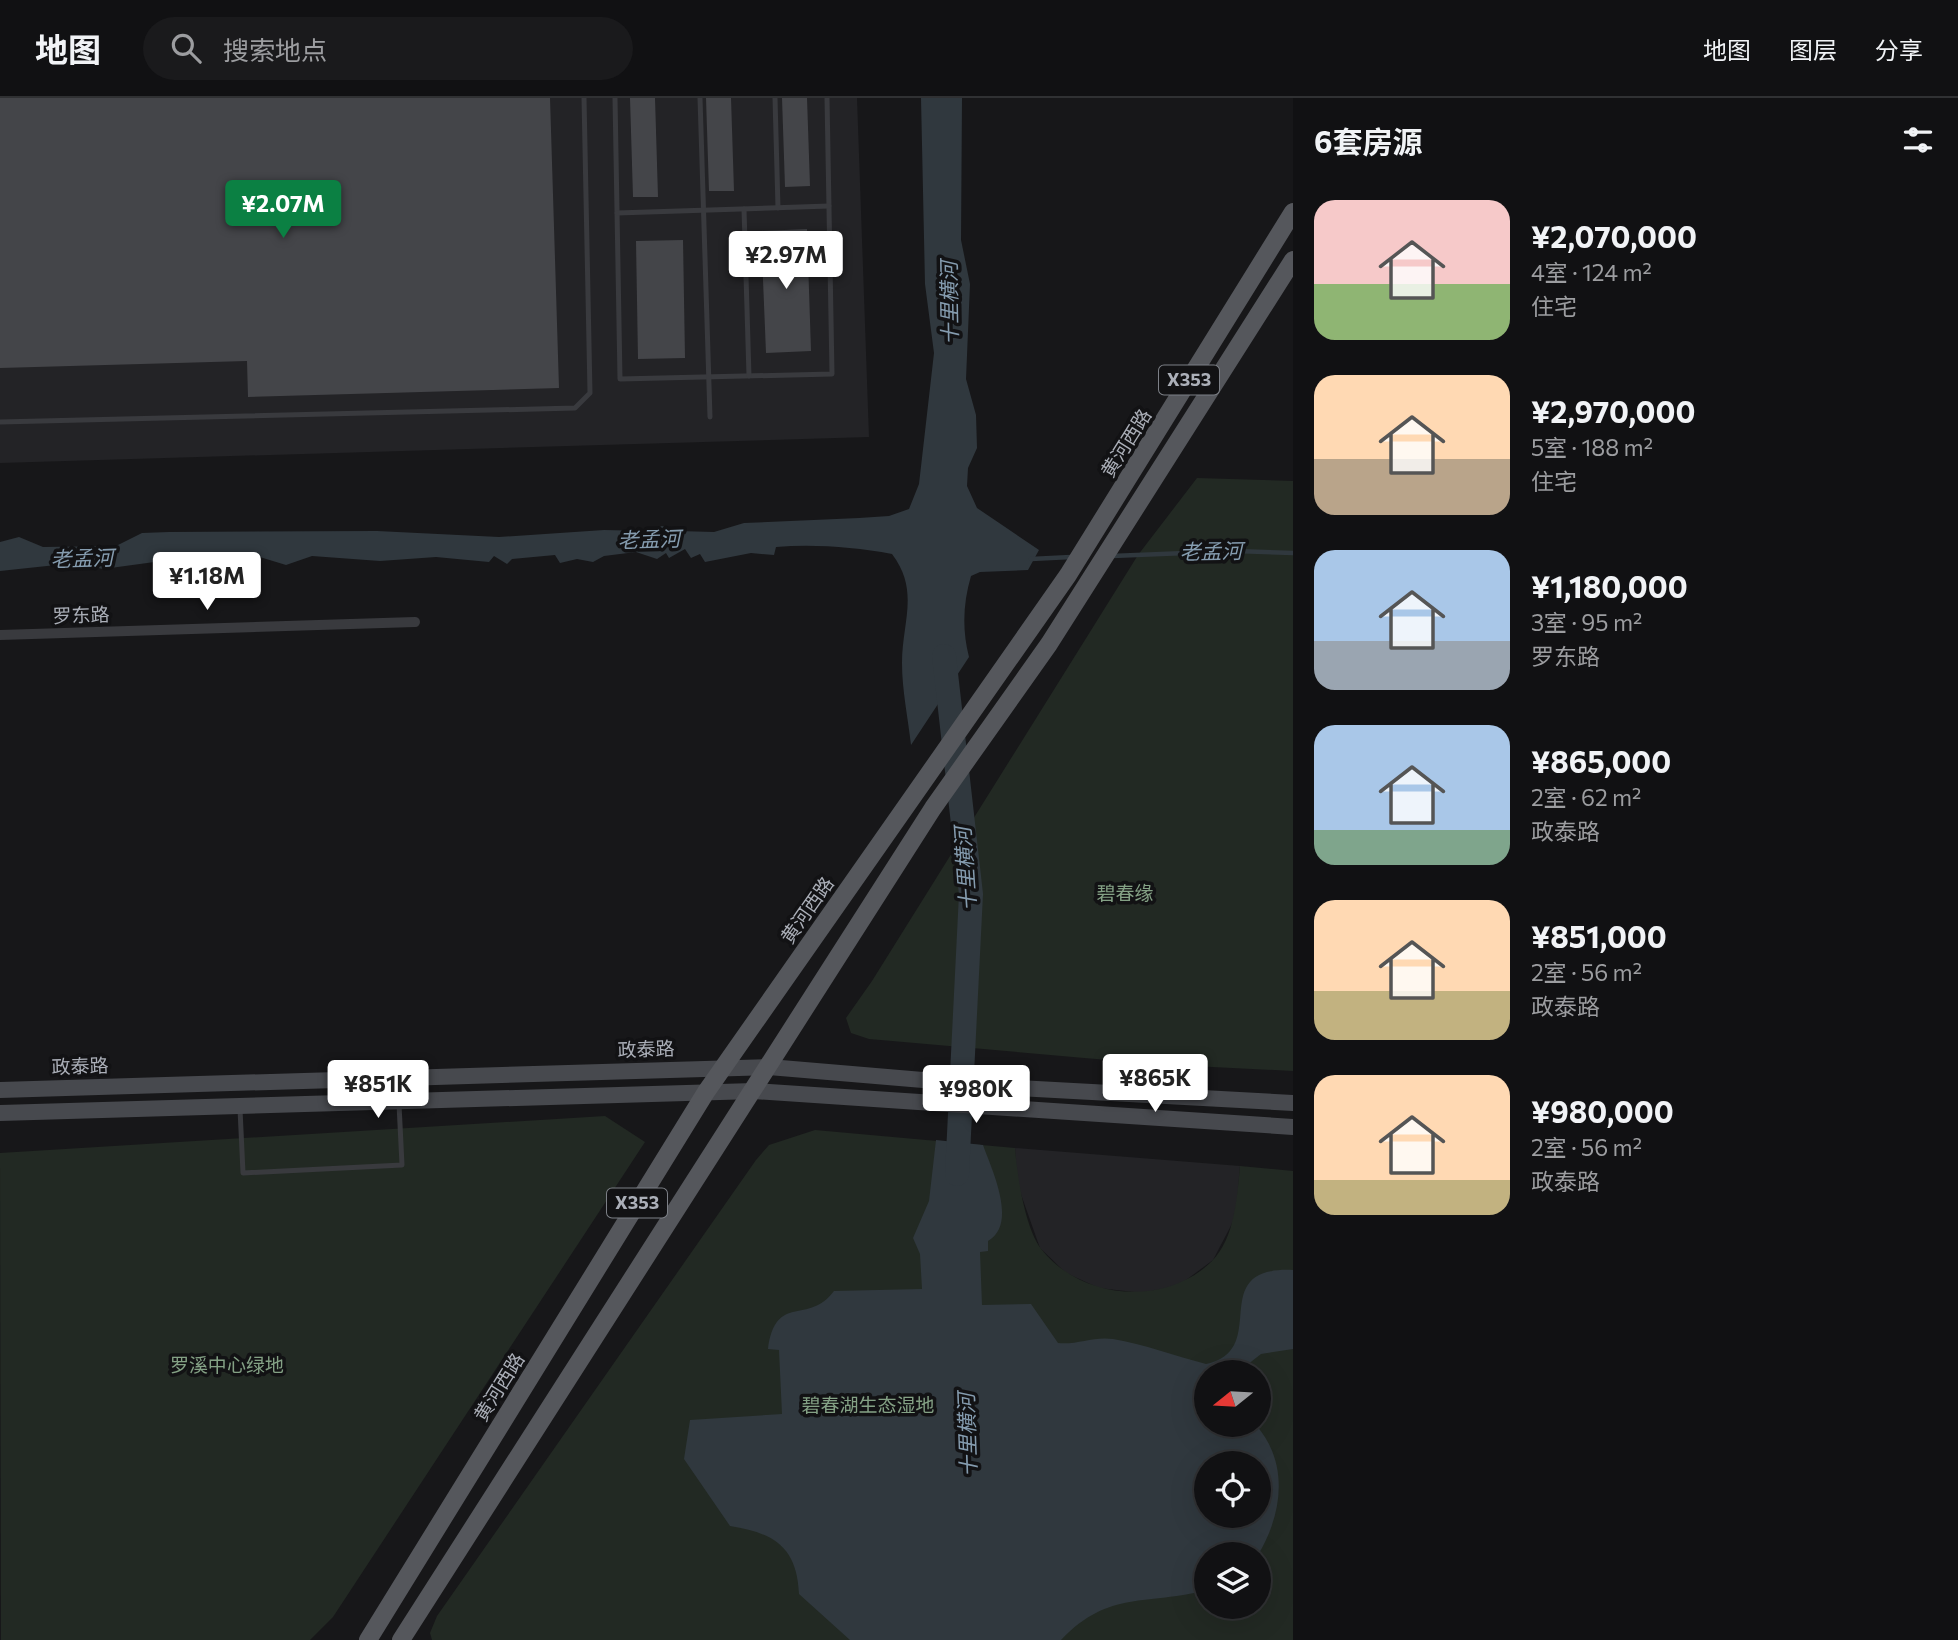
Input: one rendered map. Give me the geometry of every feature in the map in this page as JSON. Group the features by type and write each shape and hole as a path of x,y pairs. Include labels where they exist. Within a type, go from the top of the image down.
{"main road":[{"name":"黄河西路","path":"368,1640 706,1092 983,692 1068,575 1293,212"},
{"name":"X353","path":"401,1640 933,808 1097,570 1293,260"},
{"name":"政泰路","path":"0,1090 769,1067 927,1078 1018,1088 1293,1103"},
{"path":"0,1113 754,1091 1293,1126"}],"street":[{"name":"罗东路","path":"0,635 415,622"}],"lane":[{"path":"0,422 575,408 590,393 584,98"},
{"path":"615,98 620,379 832,374 827,98"},
{"path":"700,98 710,417"},
{"path":"775,98 778,208"},
{"path":"617,213 829,206"},
{"path":"744,209 749,376"},
{"path":"240,1105 243,1173 402,1165 399,1101"}],"shaded area":[{"path":"0,98 857,98 869,437 0,463"},
{"path":"1015,1148 1240,1166 1236,1216 1213,1260 1178,1286 1142,1293 1099,1288 1066,1273 1040,1248 1017,1183"}],"green space":[{"name":"碧春缘","path":"1197,478 1293,481 1293,1071 1153,1064 869,1039 851,1033 846,1018 872,981 1138,555"},
{"name":"罗溪中心绿地","path":"605,1116 645,1142 333,1617 310,1640 1,1640 0,1153"},
{"name":"碧春湖生态湿地","path":"815,1130 1015,1148 1027,1215 1042,1250 1059,1267 1079,1279 1101,1288 1125,1291 1149,1291 1172,1286 1193,1276 1212,1261 1220,1252 1230,1229 1240,1166 1293,1171 1293,1640 432,1640 430,1633 437,1616 769,1145"}],"water":[{"path":"921,98 962,98 961,240 970,284 966,379 976,415 977,448 968,468 967,486 977,508 1039,550 1028,570 980,572 971,576 964,617 969,657 911,745 902,663 907,594 905,581 892,554 805,546 776,547 774,555 751,553 705,562 700,554 691,558 685,549 669,558 666,553 657,559 636,552 604,556 593,562 577,559 560,563 555,555 512,559 507,564 494,556 489,562 436,557 380,561 312,556 286,565 253,555 206,555 103,569 75,563 0,571 0,542 19,537 43,547 116,546 142,533 169,532 377,531 499,537 604,530 649,531 662,526 678,531 714,532 744,523 889,516 909,509 919,484 934,353 925,284"},
{"path":"936,1140 983,1145 1002,1210 997,1233 988,1241 988,1251 980,1252 982,1305 1031,1304 1058,1343 1113,1339 1194,1360 1194,1437 1265,1437 1274,1455 1279,1488 1271,1527 1271,1451 1194,1451 1194,1528 1271,1528 1264,1542 1194,1542 1194,1593 1113,1606 1079,1624 1061,1640 850,1640 799,1594 794,1565 780,1545 759,1533 730,1526 684,1459 690,1420 782,1414 779,1350 768,1349 778,1321 786,1315 814,1307 834,1291 922,1289 920,1254 913,1238 929,1201"},
{"path":"1293,1270 1293,1349 1261,1354 1253,1360 1216,1360 1225,1356 1235,1343 1244,1294 1251,1281 1266,1272"}],"building":[{"path":"0,98 550,98 559,388 248,397 247,361 0,368"},
{"path":"630,98 655,98 658,197 633,197"},
{"path":"706,98 731,98 734,191 709,191"},
{"path":"782,98 807,98 810,186 785,187"},
{"path":"807,229 811,351 766,353 761,231"},
{"path":"683,240 685,358 638,359 636,241"}],"waterway":[{"name":"老孟河","path":"1112,556 1235,551 1293,553"},
{"name":"老孟河","path":"1031,559 1071,557"},
{"name":"十里横河","path":"944,656 971,894 957,1174"}]}
